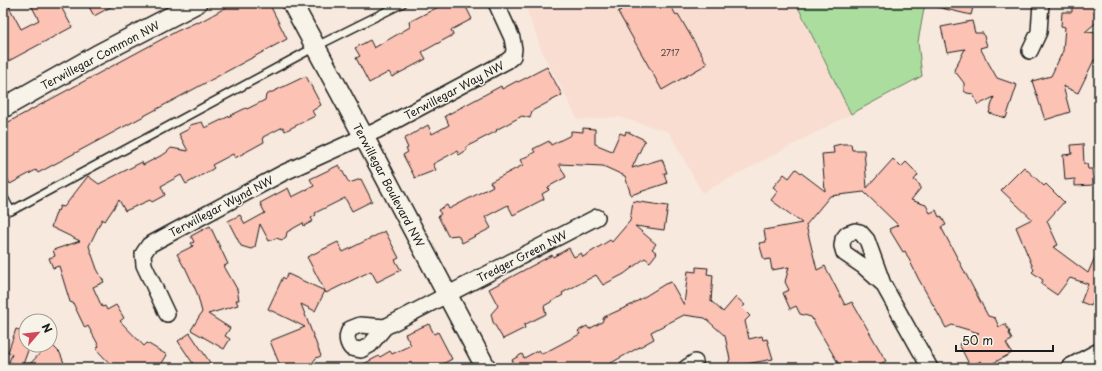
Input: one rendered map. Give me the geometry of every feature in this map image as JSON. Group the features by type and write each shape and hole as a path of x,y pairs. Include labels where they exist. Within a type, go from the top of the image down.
{"street":[{"name":"Terwillegar Common NW","path":"3,108 98,55 197,3"},
{"name":"Terwillegar Boulevard NW","path":"292,3 486,368"},
{"name":"Terwillegar Way NW","path":"364,137 501,65 513,56 514,49 512,38 496,3"},
{"path":"1030,51 1039,32 1041,3"},
{"name":"Terwillegar Wynd NW","path":"167,314 144,265 143,254 149,245 294,168 364,137"},
{"name":"Tredger Green NW","path":"385,327 597,217"},
{"path":"883,284 930,368"},
{"path":"1071,368 1099,353"}],"lane":[{"path":"3,196 11,211 315,47 403,3"}],"shaded area":[{"path":"524,3 796,3 851,114 702,193 669,132 618,117 578,120 543,54"}],"green space":[{"path":"796,3 925,3 918,42 922,76 851,114"}],"building":[{"path":"3,3 7,3 21,29 39,20 30,3 59,3 72,27 3,64"},
{"path":"87,3 118,3 94,16"},
{"path":"234,3 269,3 287,39 38,173 36,170 10,184 3,170 3,125 177,31 197,22 198,23"},
{"path":"446,3 464,3 472,19 451,30 453,35 422,52 426,59 392,77 389,72 369,83 356,58 360,56 355,48 370,40 374,48 410,27 409,22"},
{"path":"617,3 669,3 676,15 678,14 707,64 662,90 618,12 621,10"},
{"path":"937,3 974,3 971,15 937,7"},
{"path":"1072,3 1099,4 1099,20 1085,32 1099,33 1099,60 1094,60 1078,93 1063,86 1070,112 1045,120 1032,81 1051,76 1063,51 1065,27 1061,26 1062,12 1072,12"},
{"path":"972,21 975,33 983,33 987,46 980,48 997,78 1017,85 1006,118 989,113 994,97 978,105 973,94 964,91 964,83 954,70 965,49 947,52 941,27"},
{"path":"547,67 562,95 532,111 530,118 522,116 466,147 467,150 459,155 457,151 433,164 436,170 415,178 403,155 408,152 404,139 428,125 432,134 449,125 445,116 501,86 502,89"},
{"path":"306,76 321,105 312,111 315,116 285,131 283,127 263,137 264,142 235,158 233,154 212,165 214,168 186,184 181,175 161,186 165,195 152,202 150,200 125,211 119,200 105,221 102,219 89,246 97,269 104,282 93,287 102,307 105,306 107,310 116,305 124,318 120,321 144,346 147,343 167,355 159,368 114,368 96,349 99,346 88,326 85,328 73,303 70,302 59,266 53,268 49,258 55,256 53,250 80,241 51,227 57,210 58,211 60,206 64,207 88,176 99,184 142,162 143,165 166,153 171,148 188,151 179,134 189,129 190,125 202,122 205,128 265,100 266,95"},
{"path":"583,128 595,129 595,144 612,151 620,133 625,135 626,131 645,140 632,168 662,159 667,173 664,173 667,183 631,195 625,176 603,166 559,164 566,177 548,187 549,190 542,194 544,199 513,215 508,205 485,217 491,228 462,243 458,235 448,236 438,216 441,214 438,210 447,205 449,209 493,186 490,182 523,165 520,160 535,152 533,149 549,141 551,145 571,135 571,131 583,132"},
{"path":"851,144 852,150 864,150 867,188 893,159 901,167 906,162 918,175 914,180 920,185 920,189 911,200 926,205 930,213 936,210 939,217 941,216 946,225 941,227 988,316 995,318 999,327 1005,324 1010,332 1009,333 1012,340 1006,343 1012,353 984,368 981,361 970,366 959,344 979,333 952,325 946,328 918,278 905,251 903,252 889,229 898,225 864,192 830,196 806,225 817,270 825,266 845,305 852,302 886,361 878,365 878,368 841,368 811,317 800,314 796,306 790,309 783,293 789,290 785,282 789,267 772,270 770,259 764,260 759,243 766,242 764,230 802,223 771,200 778,191 773,187 784,174 789,178 796,169 825,191 822,154 834,153 833,146"},
{"path":"1083,144 1084,164 1087,164 1088,169 1092,169 1093,185 1075,186 1075,179 1065,180 1063,155 1072,154 1071,145"},
{"path":"339,165 349,183 361,179 372,201 352,211 345,198 315,213 316,215 311,218 313,221 304,226 303,223 287,232 286,237 282,240 276,238 269,241 260,224 255,247 251,249 241,246 228,221 240,215 245,224 265,213 260,203 288,188 292,197 314,186 310,179"},
{"path":"1024,167 1044,186 1046,184 1064,202 1047,221 1058,245 1053,247 1088,273 1099,248 1099,300 1094,298 1091,306 1081,302 1088,284 1070,278 1057,295 1041,284 1043,280 1032,272 1034,270 1016,227 1032,219 1001,190"},
{"path":"633,201 668,206 664,230 635,226 656,244 652,249 657,253 650,262 645,258 624,274 603,285 596,275 562,293 563,295 544,306 546,314 524,325 525,328 503,339 493,322 491,314 498,306 489,289 552,255 553,257 569,248 574,257 581,253 583,257 610,240 612,242 630,221"},
{"path":"210,226 228,264 224,266 237,289 239,300 236,300 238,305 208,314 230,328 225,336 230,339 224,349 191,330 202,312 197,293 177,254 193,246 191,243 194,242 191,236"},
{"path":"385,231 399,258 395,260 401,270 377,282 371,271 326,293 307,257 338,242 343,252"},
{"path":"696,267 708,268 707,274 713,275 711,301 723,312 736,297 745,305 742,308 750,316 745,321 749,339 762,336 763,340 767,339 773,359 726,368 730,359 725,336 705,318 684,315 651,332 654,339 602,368 505,368 514,363 512,360 522,354 524,358 539,350 542,354 580,334 578,331 587,326 589,329 602,322 604,317 631,305 665,284 671,282 684,305 688,271 696,272"},
{"path":"288,274 325,291 315,311 301,304 321,356 316,358 311,365 304,368 281,368 270,341 305,327 268,309 283,277 285,279"},
{"path":"429,324 434,334 438,332 452,359 435,368 356,368 390,351 392,354 411,345 405,334"},
{"path":"16,329 18,330 18,353 27,353 22,367 9,362 12,354 8,352"},
{"path":"190,333 211,364 205,368 196,368 178,341"},
{"path":"58,351 66,368 26,368 40,353 58,353"}]}
